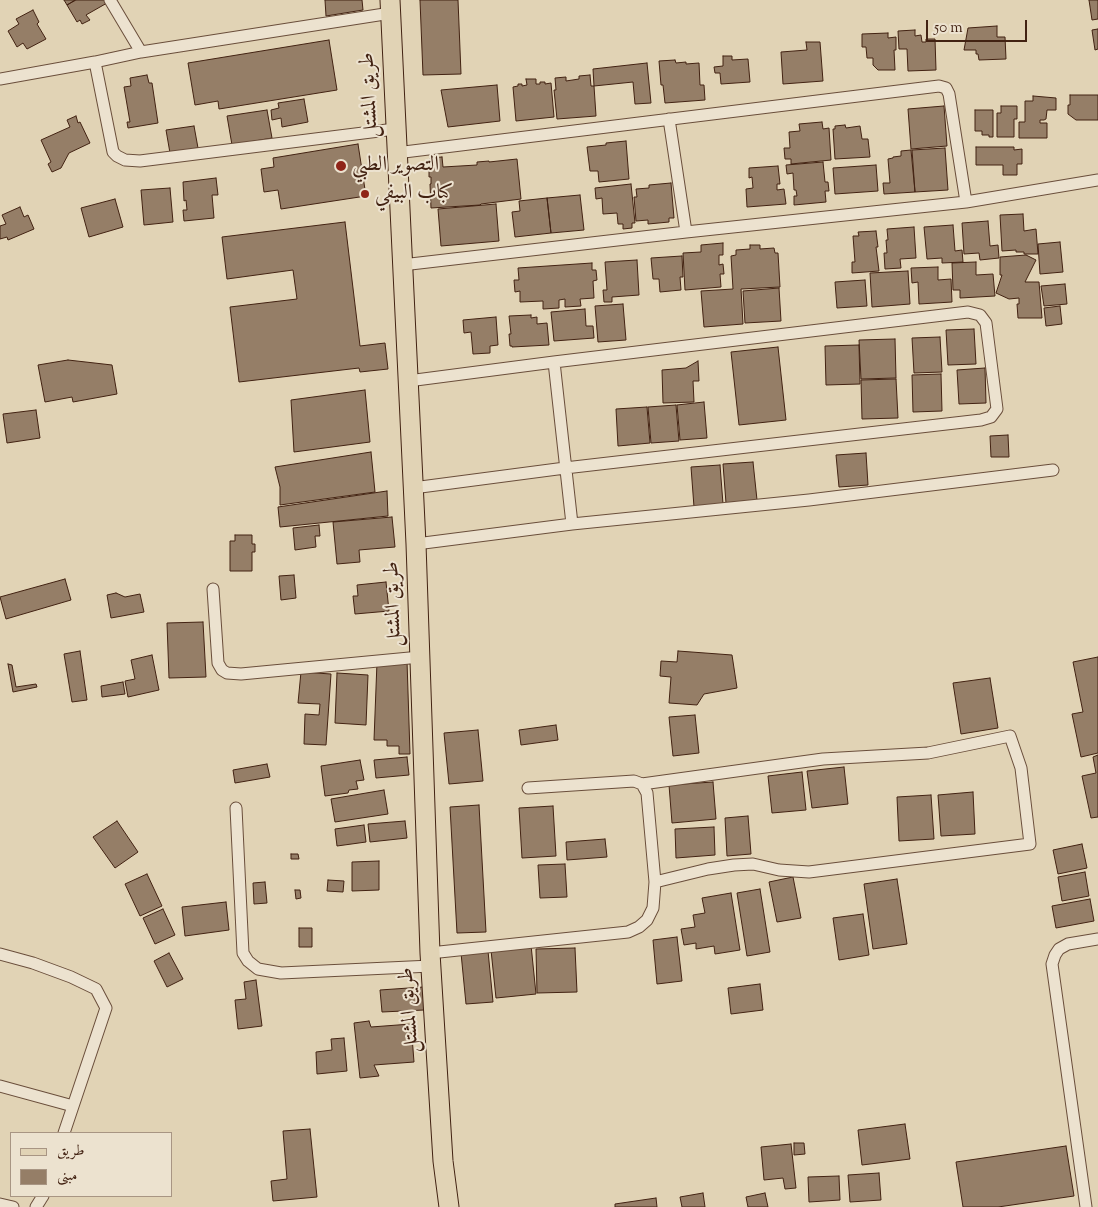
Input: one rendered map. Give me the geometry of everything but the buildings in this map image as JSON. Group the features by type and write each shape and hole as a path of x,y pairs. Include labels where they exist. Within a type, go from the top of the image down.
{"main road":[{"name":"طريق المشتل","path":"390,7 416,544 431,959 443,1161 449,1207"}],"street":[{"path":"110,0 141,52"},
{"path":"0,80 141,52 390,7"},
{"path":"95,62 113,152 116,156 125,160 150,160 395,129"},
{"path":"396,153 939,86 946,88 949,94 966,202"},
{"path":"669,119 686,232"},
{"path":"402,265 966,202 1098,180"},
{"path":"408,381 968,312 980,315 986,323 996,409 991,417 981,420 565,468 413,488"},
{"path":"554,362 572,524"},
{"path":"416,544 572,524 809,500 1053,470"},
{"path":"213,589 218,663 222,670 228,673 241,674 420,656"},
{"path":"528,788 634,781 642,784 823,759 928,753 1010,736 1021,768 1030,844 809,872 779,870 753,864 734,865 708,869 655,882"},
{"path":"236,808 244,952 248,961 258,969 281,973 431,959 628,932 639,927 647,920 653,908 655,882 647,793 642,784"},
{"path":"1086,1207 1052,964 1055,954 1059,949 1068,944 1098,939"},
{"path":"0,954 33,963 71,977 96,989 106,1008 64,1132"},
{"path":"0,1086 73,1106"},
{"path":"0,1204 13,1207"}],"place":[{"name":"التصوير الطبي","path":"341,166"},
{"name":"كباب البيفي","path":"365,194"}]}
